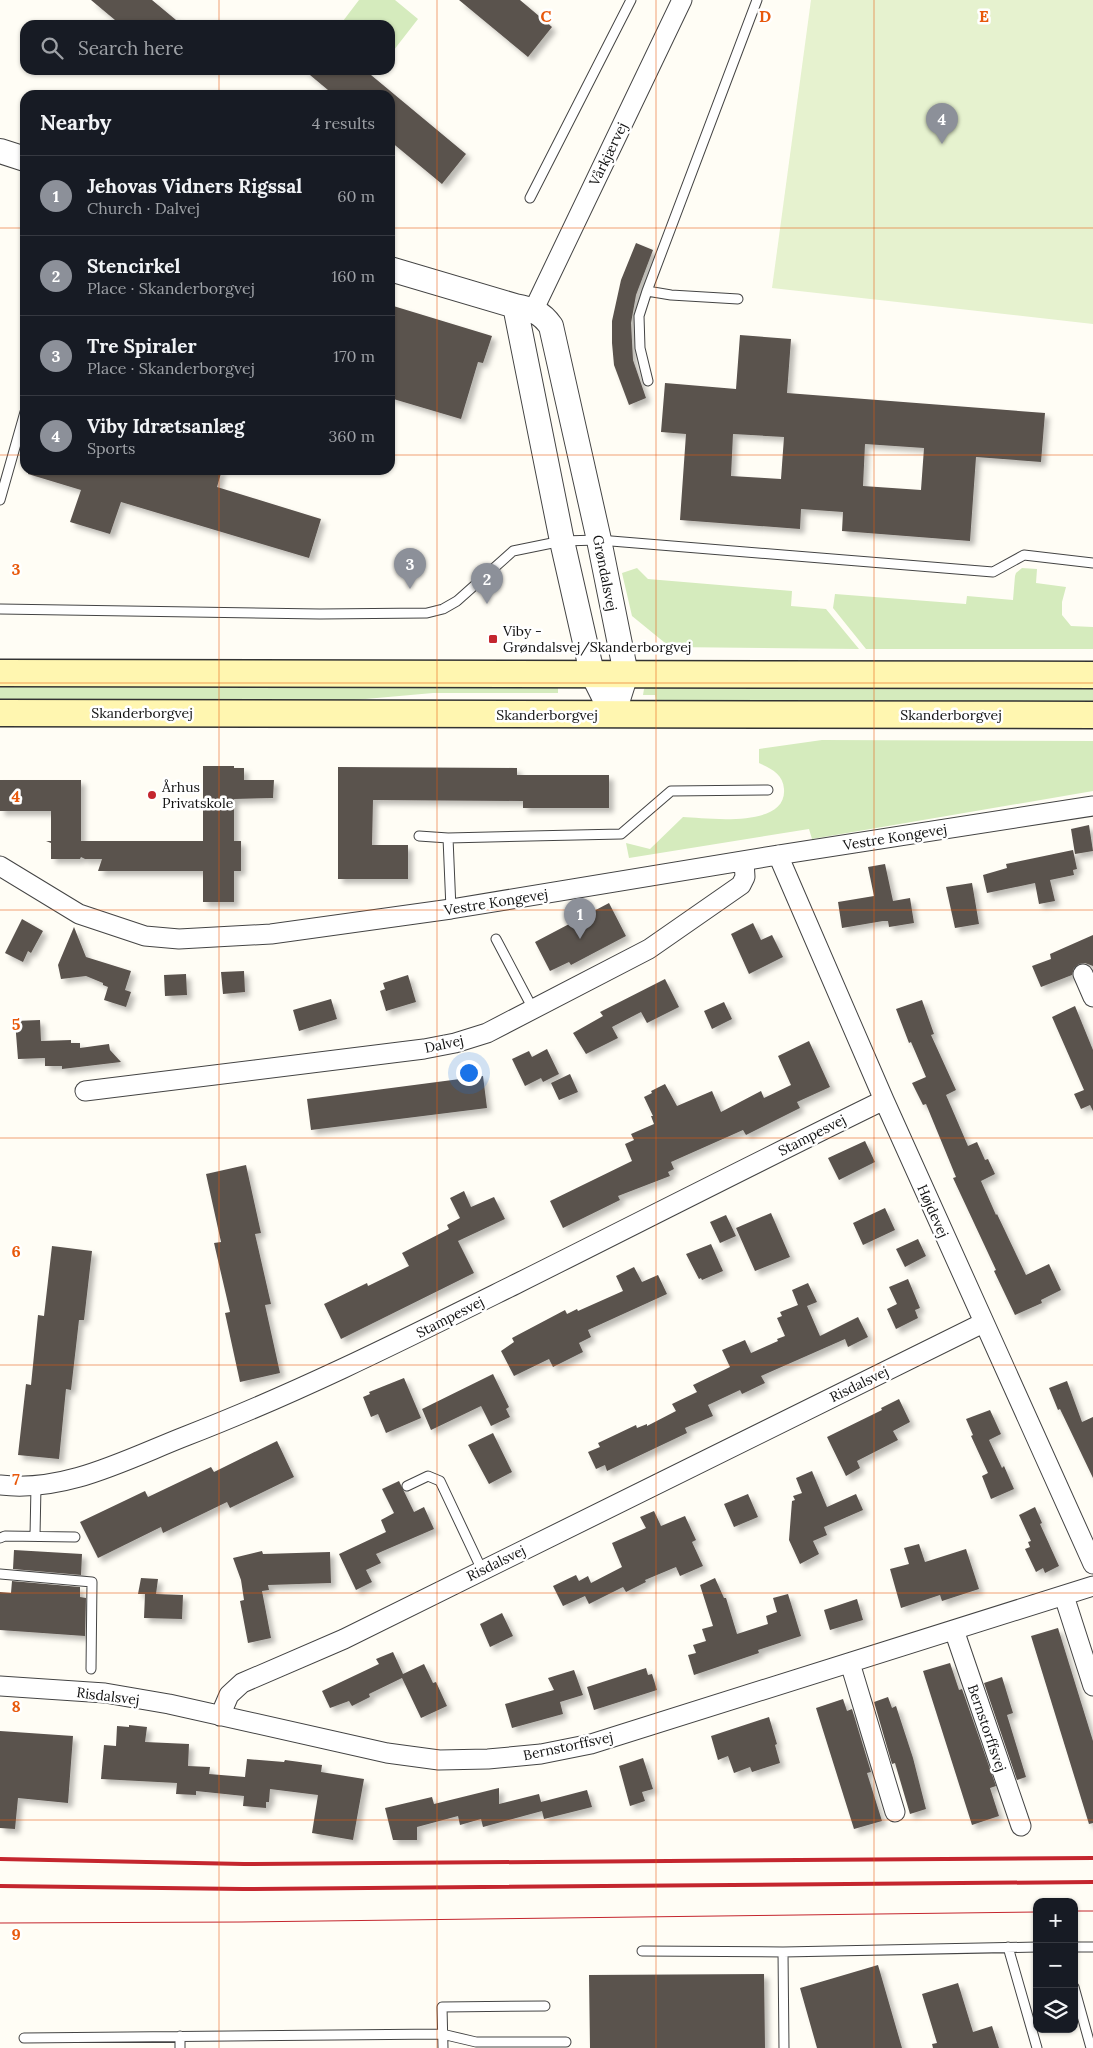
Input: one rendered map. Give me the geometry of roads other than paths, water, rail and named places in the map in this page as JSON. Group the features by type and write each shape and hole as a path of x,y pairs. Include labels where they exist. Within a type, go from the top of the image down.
{"main road":[{"path":"0,673 1093,675"},
{"name":"Skanderborgvej","path":"0,713 1093,715"}],"street":[{"name":"Vårkjærvej","path":"525,308 682,0"},
{"path":"0,151 20,157"},
{"path":"395,269 525,308 562,541 592,674 613,715"},
{"name":"Grøndalsvej","path":"525,308 545,317 554,334 599,540 626,674 613,715"},
{"name":"Vestre Kongevej","path":"0,866 79,914 145,936 179,939 271,934 451,909 778,855 1093,806"},
{"name":"Højdevej","path":"778,855 884,1100 1093,1564"},
{"name":"Dalvej","path":"84,1091 424,1048 455,1043 487,1033 649,949 741,885 745,877 744,861"},
{"path":"1083,974 1093,997"},
{"name":"Stampesvej","path":"0,1484 36,1486 56,1484 84,1476 202,1430 385,1349 884,1100"},
{"name":"Risdalsvej","path":"0,1686 105,1694 169,1704 220,1716 229,1694 242,1683 344,1639 984,1323"},
{"name":"Bernstorffsvej","path":"220,1716 387,1753 430,1759 488,1759 541,1754 591,1744 1093,1586"},
{"path":"1064,1596 1093,1686"},
{"name":"Bernstorffsvej","path":"954,1630 1020,1826"},
{"path":"850,1663 895,1812"}],"lane":[{"path":"530,198 631,0"},
{"path":"648,381 640,348 639,316 757,0"},
{"path":"647,291 671,295 738,299"},
{"path":"0,500 20,430"},
{"path":"0,609 427,614 457,602 513,551 562,541 599,540 993,572 1024,554 1093,563"},
{"path":"418,836 448,838 621,834 671,790 768,790"},
{"path":"448,838 451,909"},
{"path":"496,939 533,1009"},
{"path":"407,1486 428,1476 440,1481 482,1570"},
{"path":"35,1536 36,1486"},
{"path":"0,1538 5,1536 75,1537"},
{"path":"0,1574 92,1582 91,1669"},
{"path":"1008,1947 1037,2048"},
{"path":"642,1952 783,1952 1033,1947"},
{"path":"1078,1947 1093,1947"},
{"path":"783,1952 784,2048"},
{"path":"1078,2002 1091,2048"},
{"path":"443,2048 442,2007 545,2006"},
{"path":"24,2038 442,2034 476,2042 566,2042"},
{"path":"180,2036 180,2048"}],"tram line":[{"path":"1078,1911 1093,1911"},
{"path":"0,1923 242,1922 1033,1912"}],"railway":[{"path":"0,1859 244,1864 1093,1858"},
{"path":"0,1886 243,1889 1093,1882"}],"place":[{"name":"Viby Idrætsanlæg","path":"942,144"},
{"name":"Tre Spiraler","path":"410,589"},
{"name":"Stencirkel","path":"487,604"},
{"name":"Viby - Grøndalsvej/Skanderborgvej","path":"493,639"},
{"name":"Århus Privatskole","path":"152,795"},
{"name":"Jehovas Vidners Rigssal","path":"580,939"}]}
